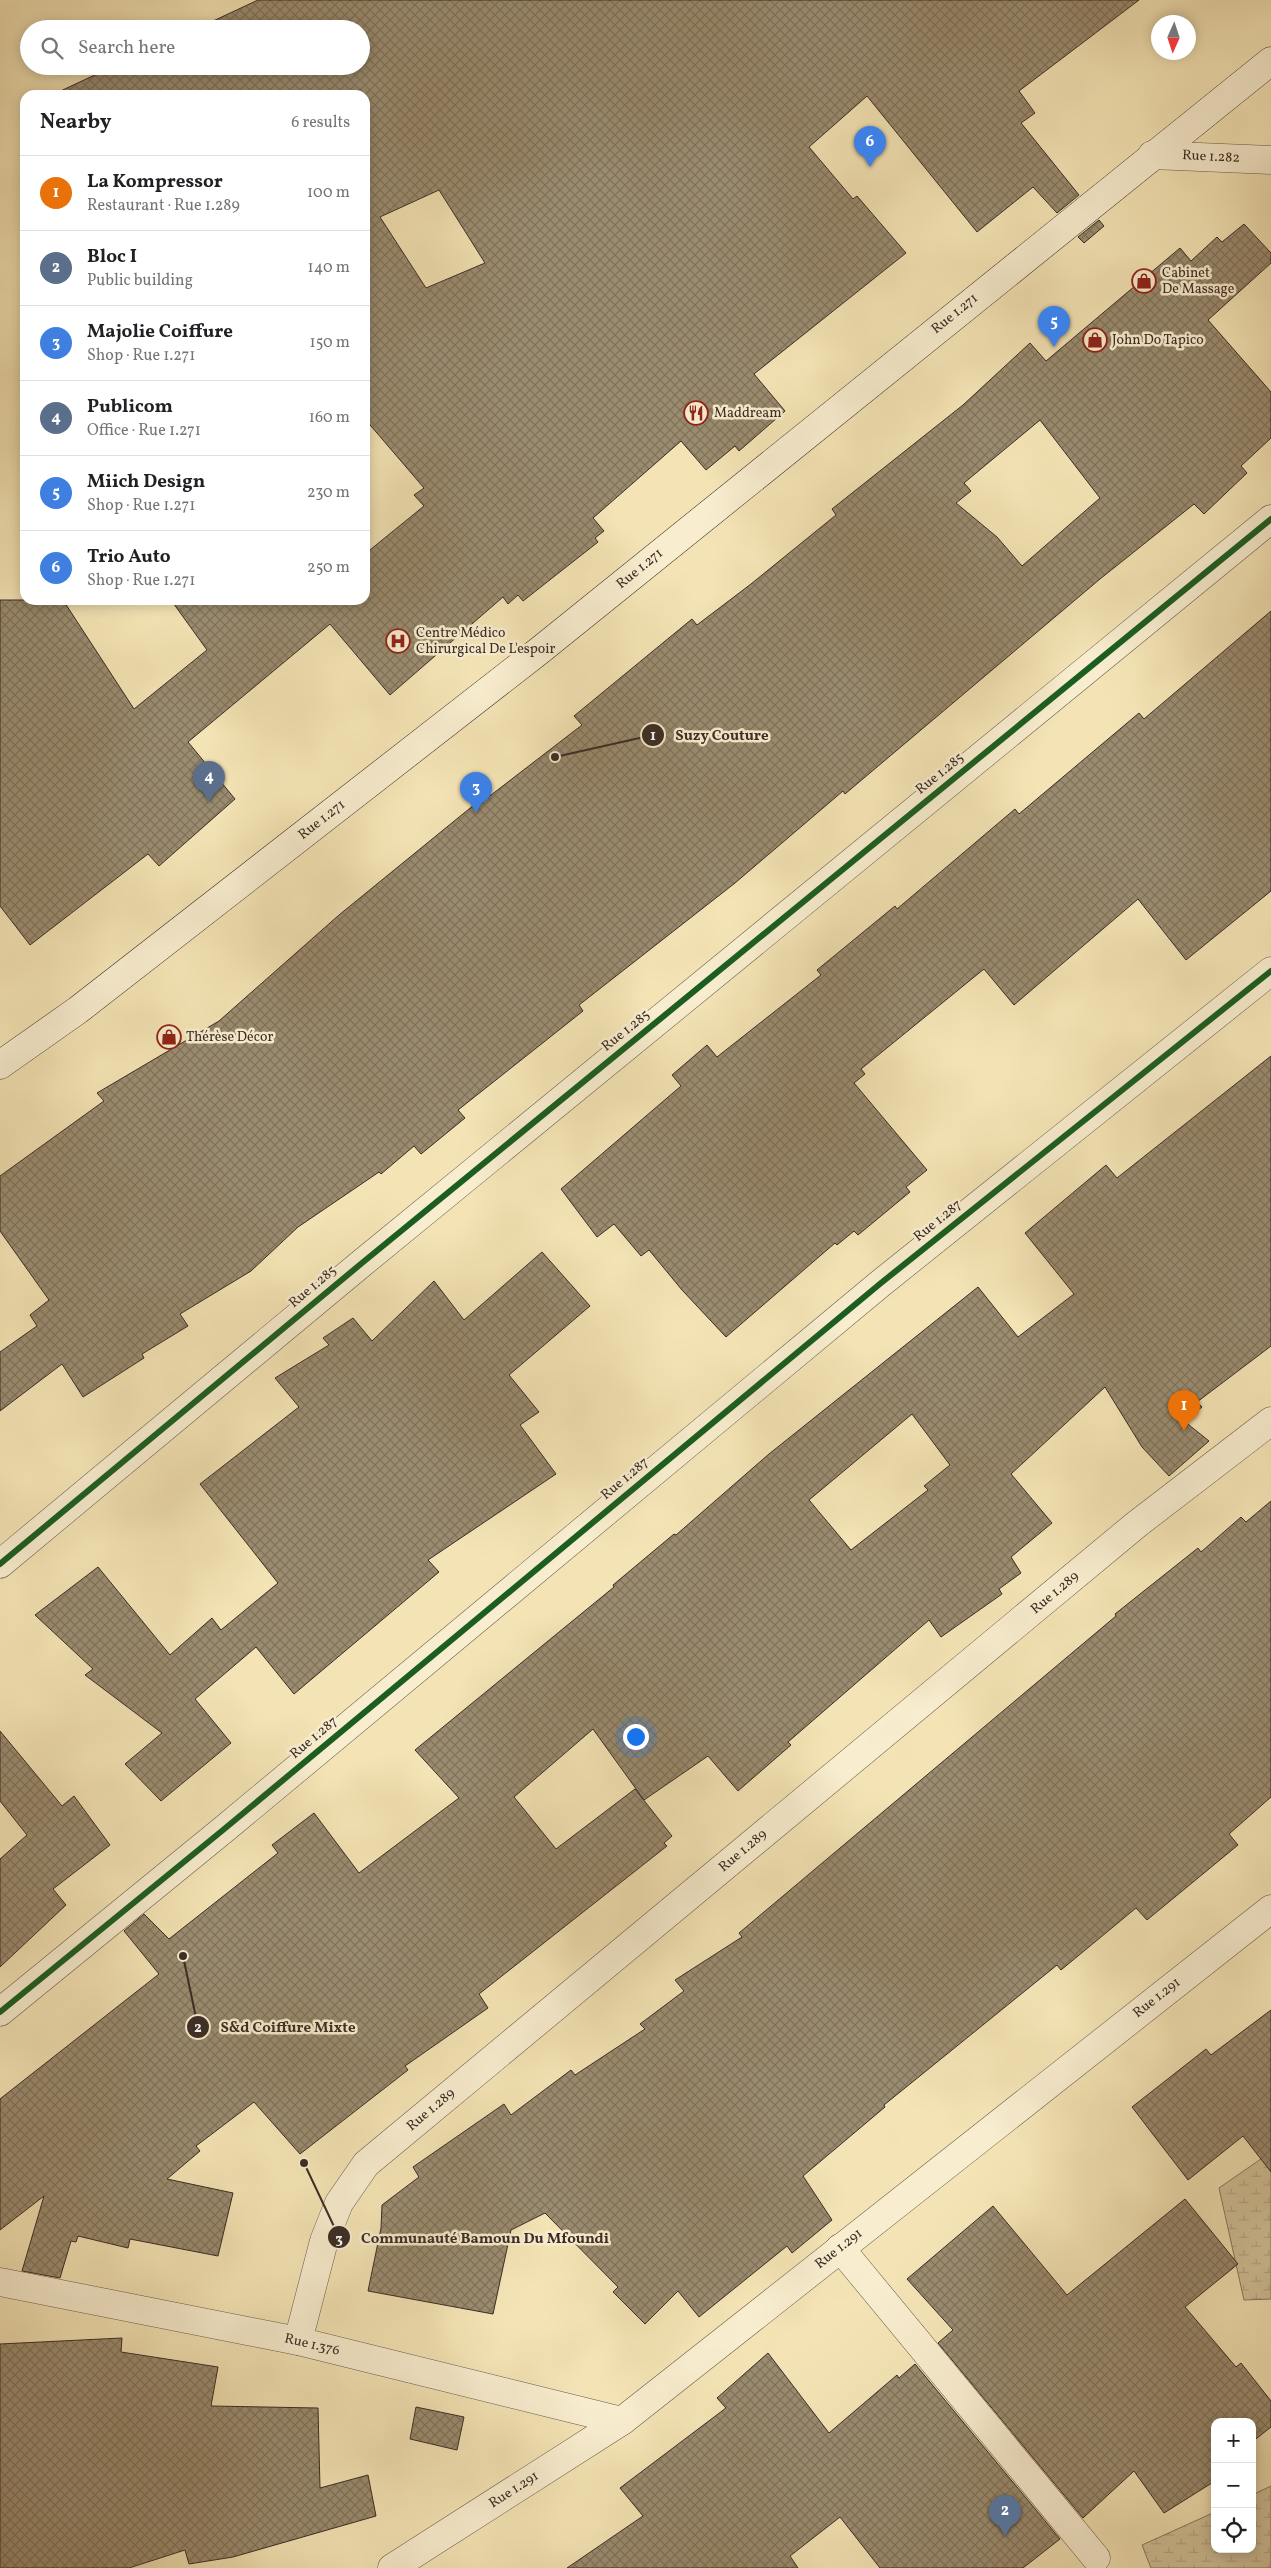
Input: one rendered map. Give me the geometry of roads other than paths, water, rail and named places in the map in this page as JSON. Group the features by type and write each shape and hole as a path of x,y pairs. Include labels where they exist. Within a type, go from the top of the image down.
{"street":[{"name":"Rue 1.271","path":"0,1064 86,1004 532,657 1152,155 1271,61"},
{"name":"Rue 1.282","path":"1152,155 1271,160"},
{"name":"Rue 1.285","path":"0,1564 362,1263 1271,519"},
{"name":"Rue 1.287","path":"0,2012 881,1283 1271,970"},
{"name":"Rue 1.289","path":"298,2341 324,2241 339,2203 366,2164 1137,1524 1271,1421"},
{"name":"Rue 1.291","path":"392,2568 622,2421 1271,1909"},
{"path":"840,2248 1096,2558"},
{"name":"Rue 1.376","path":"0,2282 298,2341 622,2421"}],"place":[{"name":"Trio Auto","path":"870,167"},
{"name":"Cabinet De Massage","path":"1144,281"},
{"name":"John Do Tapico","path":"1095,340"},
{"name":"Miich Design","path":"1054,347"},
{"name":"Maddream","path":"696,413"},
{"name":"Centre Médico Chirurgical De L'espoir","path":"398,641"},
{"name":"Suzy Couture","path":"555,757"},
{"name":"Publicom","path":"209,802"},
{"name":"Majolie Coiffure","path":"476,813"},
{"name":"Thérèse Décor","path":"169,1037"},
{"name":"La Kompressor","path":"1184,1431"},
{"name":"S&d Coiffure Mixte","path":"183,1956"},
{"name":"Communauté Bamoun Du Mfoundi","path":"304,2163"},
{"name":"Bloc I","path":"1005,2536"}]}
